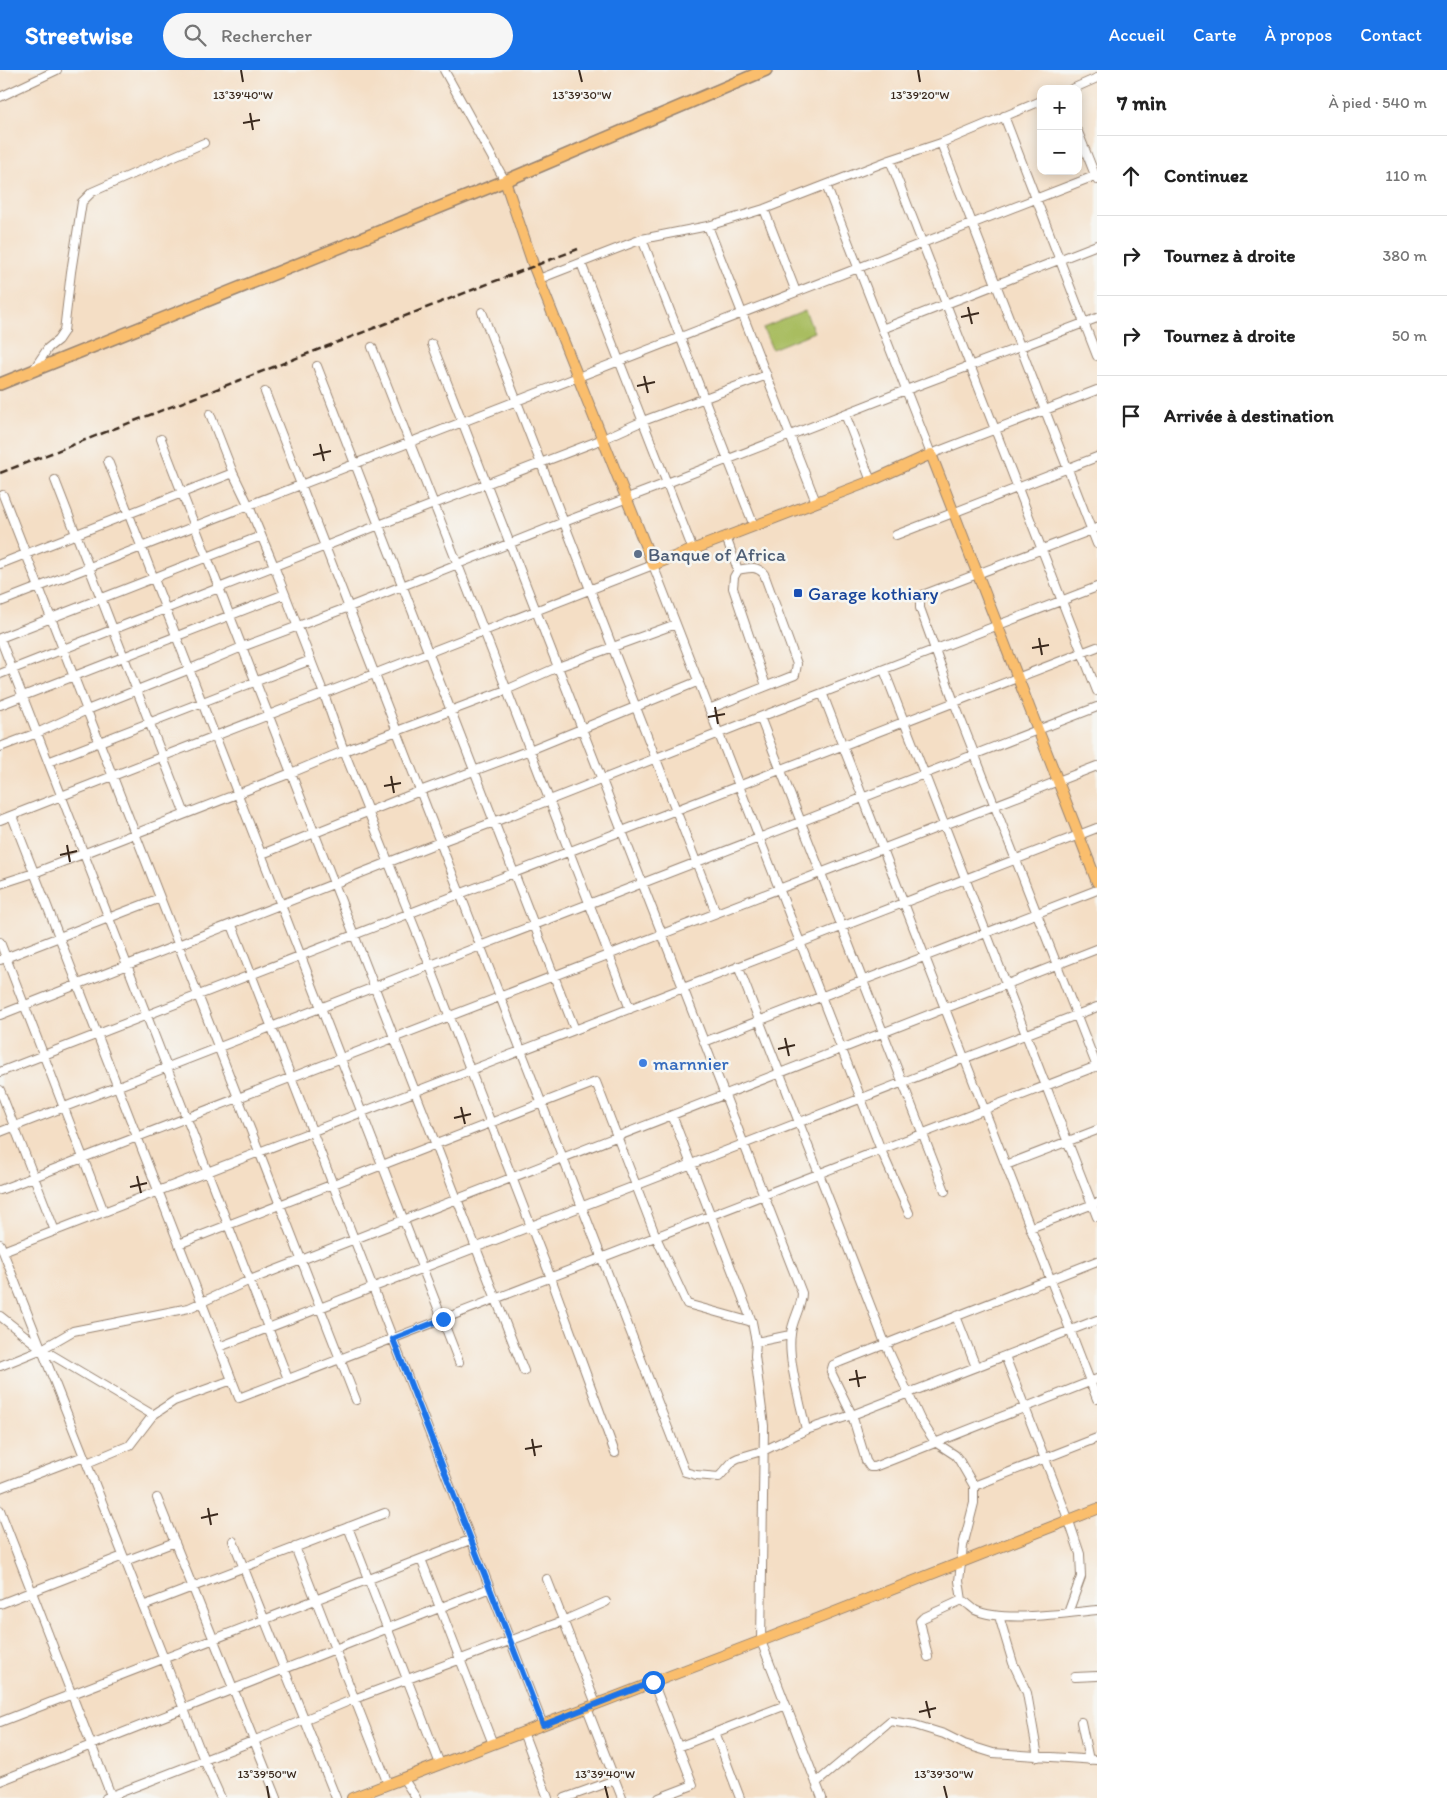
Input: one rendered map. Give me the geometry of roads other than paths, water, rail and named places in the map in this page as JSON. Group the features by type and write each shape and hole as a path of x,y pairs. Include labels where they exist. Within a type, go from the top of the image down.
{"highway":[{"path":"0,384 505,181 766,70"}],"main road":[{"path":"505,181 539,279 653,565 871,481 931,454 1097,882"},
{"path":"352,1798 761,1641 1097,1509"}],"street":[{"path":"0,97 56,70"},
{"path":"444,70 505,181"},
{"path":"1081,85 1097,78"},
{"path":"539,279 642,238 708,226 764,209 890,160 941,143 1037,103"},
{"path":"1004,116 1097,356"},
{"path":"0,602 619,360 1096,177 1082,142"},
{"path":"34,370 48,348 58,340 64,330 82,202 86,196 204,143"},
{"path":"941,143 1067,468 1094,529 1097,544"},
{"path":"890,160 1097,691"},
{"path":"826,185 931,454 1097,390"},
{"path":"764,209 796,292"},
{"path":"708,226 816,502"},
{"path":"642,238 754,526"},
{"path":"882,329 1097,245"},
{"path":"581,263 693,550"},
{"path":"482,312 716,913"},
{"path":"0,747 242,647 349,608 626,497 1097,318"},
{"path":"432,344 802,1293 802,1299 790,1335 791,1355 806,1430"},
{"path":"372,347 630,1008"},
{"path":"317,366 575,1030"},
{"path":"0,674 603,439 644,421 767,375"},
{"path":"265,392 685,1472 719,1477 734,1460 764,1450 806,1430 852,1415 1097,1320"},
{"path":"210,414 233,474 248,504 311,660 344,751 390,863 551,1278 615,1453"},
{"path":"845,414 871,481"},
{"path":"161,439 524,1370"},
{"path":"896,535 1097,457"},
{"path":"108,461 459,1362"},
{"path":"0,564 233,474"},
{"path":"55,480 185,814"},
{"path":"4,495 356,1400"},
{"path":"12,816 239,1398 1097,1066 954,702 920,608 920,596 1094,529"},
{"path":"261,536 0,638 288,1379"},
{"path":"726,537 738,570"},
{"path":"0,820 653,565 881,1150 909,1213"},
{"path":"709,709 766,686 795,674 797,664 764,574 754,567 738,570 734,577 733,588 766,686"},
{"path":"0,1015 1097,587"},
{"path":"0,704 285,594"},
{"path":"0,884 34,873 344,751 506,690 558,667 676,624"},
{"path":"0,1072 1097,647"},
{"path":"48,762 311,660"},
{"path":"884,670 1046,1086 1095,1203 1097,1217"},
{"path":"262,854 420,791 475,772 699,681"},
{"path":"823,694 1070,1330 1094,1381 1097,1399"},
{"path":"0,1132 1097,707"},
{"path":"760,717 945,1191"},
{"path":"0,1190 1097,766"},
{"path":"221,1798 183,1708 2,1247 55,1231 1097,828"},
{"path":"704,1042 1097,890"},
{"path":"3,959 160,898"},
{"path":"232,925 543,1725"},
{"path":"0,942 3,959 24,1006 104,1212"},
{"path":"0,1366 42,1349 72,1331 189,1308 250,1280 1097,949"},
{"path":"738,966 885,1343 907,1394 920,1419 936,1442 960,1460 974,1486 974,1503 963,1546 959,1582 962,1600 976,1610 999,1616 1097,1610"},
{"path":"219,1347 1097,1007"},
{"path":"179,1244 596,1082 656,1237 688,1304 752,1322"},
{"path":"0,1090 55,1231"},
{"path":"672,1115 752,1322 756,1342 755,1356 762,1404 764,1450 761,1641 822,1798"},
{"path":"1006,1165 1097,1130"},
{"path":"1030,1228 1095,1203"},
{"path":"1094,1381 879,1466 870,1467 866,1461 852,1415 831,1372 833,1365 885,1343 1097,1261"},
{"path":"0,1316 42,1349 153,1415"},
{"path":"956,1316 976,1367"},
{"path":"756,1342 790,1335"},
{"path":"1005,1356 1080,1554 1081,1572 1068,1612"},
{"path":"0,1488 130,1445 153,1415 174,1401 232,1380"},
{"path":"974,1486 1097,1438"},
{"path":"157,1498 277,1798"},
{"path":"0,1510 110,1797 354,1699 564,1621 606,1602"},
{"path":"143,1606 384,1513"},
{"path":"348,1527 440,1764"},
{"path":"0,1722 470,1540"},
{"path":"234,1541 336,1798"},
{"path":"0,1604 175,1542"},
{"path":"296,1547 388,1784"},
{"path":"421,1559 493,1744"},
{"path":"547,1579 564,1621 622,1798"},
{"path":"0,1781 490,1588"},
{"path":"928,1657 920,1621 922,1618 962,1600"},
{"path":"999,1616 1013,1663 1027,1693 1038,1757"},
{"path":"1075,1677 1097,1676"},
{"path":"653,1682 692,1785 659,1798"},
{"path":"678,1747 786,1705"},
{"path":"816,1783 890,1721 915,1725 944,1734 964,1744 993,1753 1093,1760 1081,1722"},
{"path":"523,1732 548,1798"},
{"path":"715,1732 740,1798"},
{"path":"403,1778 416,1798"},
{"path":"565,1798 615,1780"}],"railway":[{"path":"0,473 578,249"}],"place":[{"name":"Banque of Africa","path":"638,554"},
{"name":"Garage kothiary","path":"798,593"},
{"name":"marnnier","path":"643,1063"}]}
